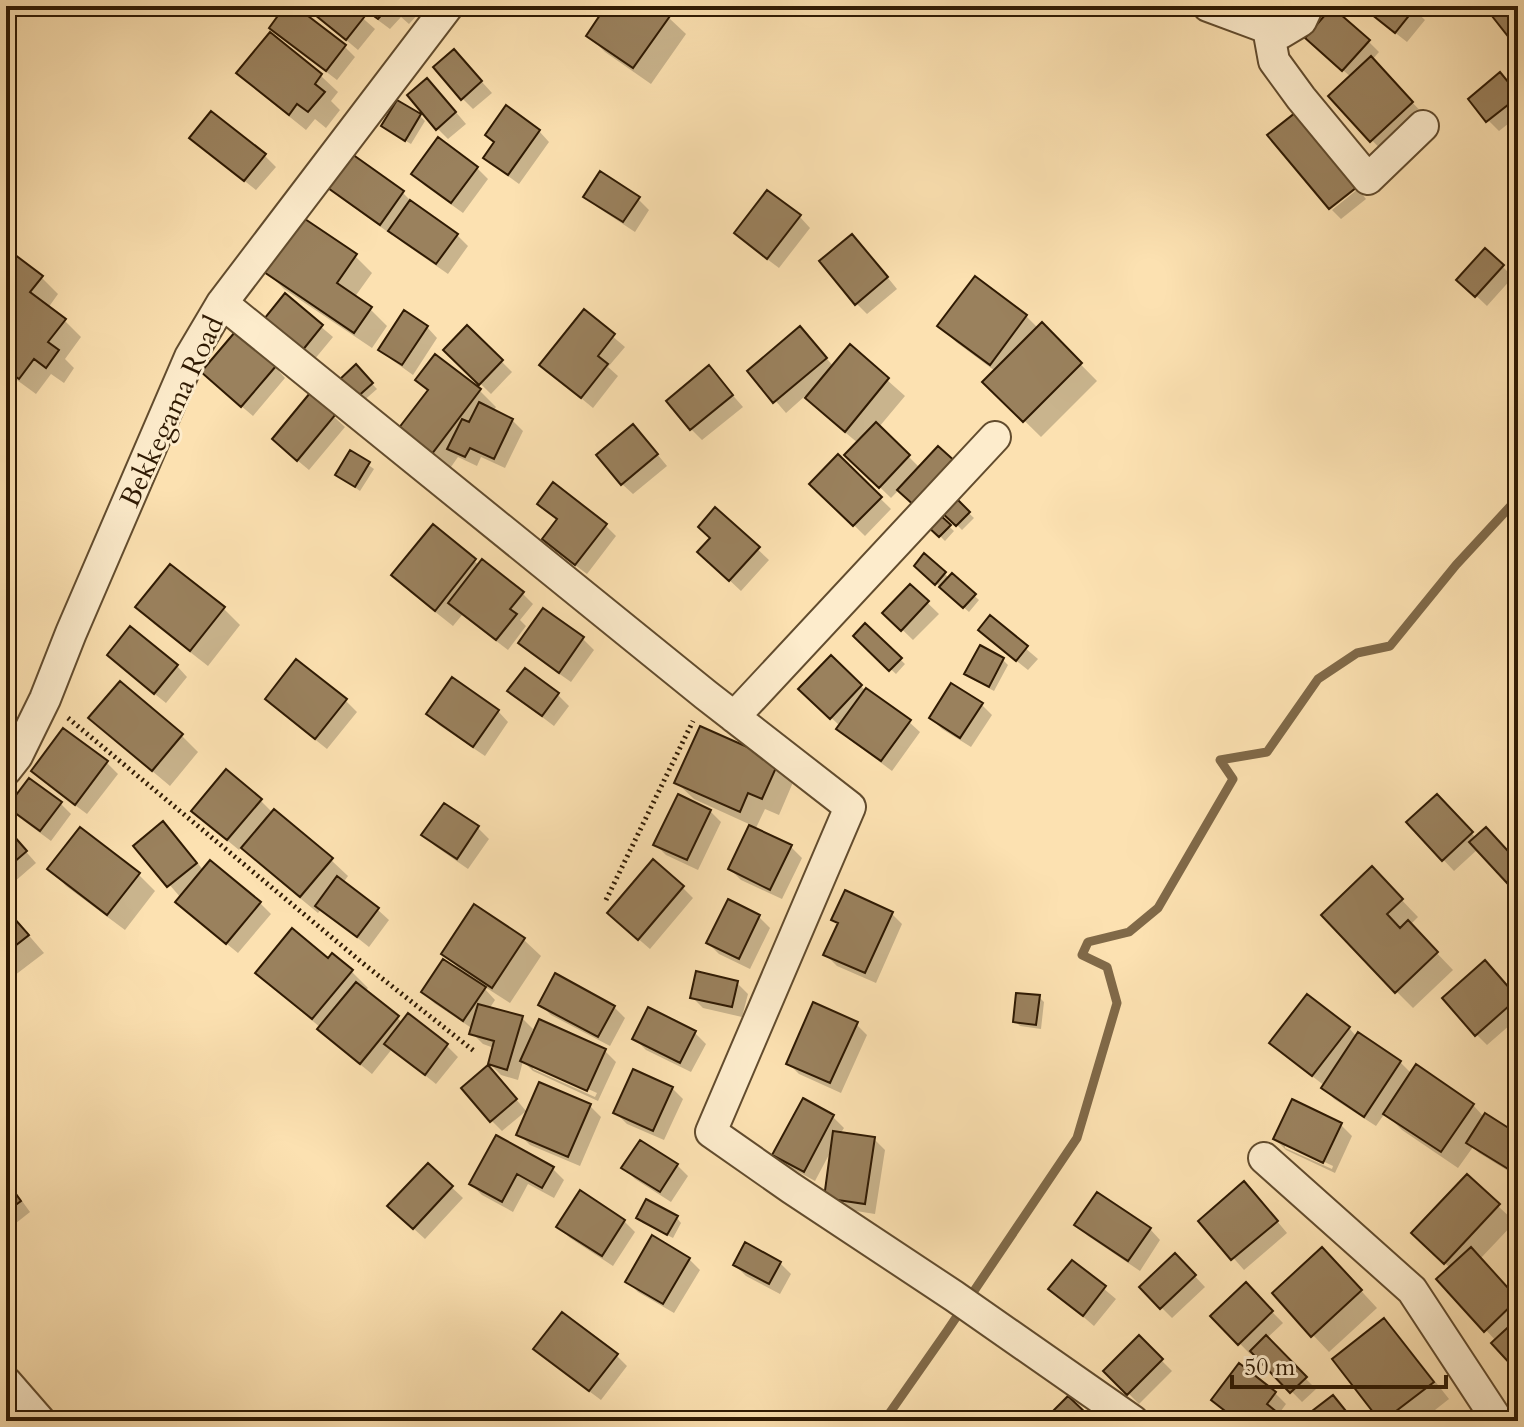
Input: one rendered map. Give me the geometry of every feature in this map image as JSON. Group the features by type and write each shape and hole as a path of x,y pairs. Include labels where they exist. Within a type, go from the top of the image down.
{"street":[{"name":"Bekkegama Road","path":"10,758 45,699 190,357 222,303 448,6"},
{"path":"1208,6 1281,33 1301,21 1308,6"},
{"path":"1268,28 1274,61 1368,179 1423,126"},
{"path":"222,303 706,695 850,807 711,1132 1133,1421"},
{"path":"734,717 995,437"},
{"path":"1264,1158 1412,1290 1486,1416"},
{"path":"6,1382 40,1421"}],"path":[{"path":"606,900 706,695"},
{"path":"45,699 365,965 474,1051"}],"building":[{"path":"285,6 295,6 346,45 326,71 269,28"},
{"path":"304,6 352,6 365,16 346,40"},
{"path":"360,6 405,6 398,15 389,7 378,19"},
{"path":"606,6 656,6 670,16 633,68 586,36"},
{"path":"1361,6 1413,6 1415,8 1395,33"},
{"path":"1494,6 1518,6 1518,49 1488,11"},
{"path":"1332,7 1370,40 1342,71 1305,38"},
{"path":"270,32 322,74 315,84 325,92 308,112 297,104 289,115 236,73"},
{"path":"454,49 482,81 461,100 433,67"},
{"path":"1371,56 1413,102 1370,142 1328,96"},
{"path":"1500,72 1518,97 1486,122 1468,99"},
{"path":"427,78 456,112 436,130 407,95"},
{"path":"397,100 421,114 405,141 381,126"},
{"path":"506,105 540,130 508,175 483,158 494,142 485,135"},
{"path":"211,111 266,154 244,181 189,138"},
{"path":"1295,113 1357,187 1329,209 1267,135"},
{"path":"438,137 478,167 451,203 411,174"},
{"path":"352,154 404,191 380,225 328,188"},
{"path":"600,171 640,197 623,222 583,197"},
{"path":"767,190 801,215 767,259 734,233"},
{"path":"410,200 458,234 436,264 388,231"},
{"path":"302,217 357,254 337,283 372,307 354,333 264,272"},
{"path":"852,234 888,277 855,305 819,261"},
{"path":"6,248 43,276 30,292 66,319 48,342 59,350 46,368 34,359 19,379 6,370"},
{"path":"1485,248 1504,265 1475,297 1456,280"},
{"path":"975,276 1027,315 990,365 937,326"},
{"path":"285,293 323,325 302,351 264,319"},
{"path":"584,309 615,334 598,356 608,364 581,398 539,365"},
{"path":"404,310 428,326 402,365 378,350"},
{"path":"1042,322 1082,363 1023,422 982,382"},
{"path":"467,325 503,360 479,385 443,350"},
{"path":"800,326 827,358 773,403 747,371"},
{"path":"235,332 276,366 241,407 201,372"},
{"path":"850,344 889,378 845,432 805,398"},
{"path":"435,354 481,389 428,459 395,433 428,390 415,380"},
{"path":"356,364 373,383 355,399 338,381"},
{"path":"709,365 733,395 690,430 666,401"},
{"path":"310,393 336,414 297,461 272,439"},
{"path":"479,402 513,419 494,459 470,448 465,457 447,449 462,419 469,422"},
{"path":"876,422 910,455 879,488 844,455"},
{"path":"633,424 658,454 621,485 596,455"},
{"path":"938,446 957,463 916,507 897,490"},
{"path":"350,450 370,462 355,487 335,475"},
{"path":"838,454 882,497 853,526 809,484"},
{"path":"553,482 607,524 575,565 542,539 557,519 537,504"},
{"path":"954,496 970,512 956,526 940,511"},
{"path":"715,507 760,547 729,581 697,552 710,538 698,527"},
{"path":"939,514 951,525 939,537 927,526"},
{"path":"433,524 476,559 435,611 391,575"},
{"path":"924,553 946,572 935,585 914,566"},
{"path":"482,559 524,592 510,609 517,614 496,640 448,603"},
{"path":"170,564 225,607 190,651 135,607"},
{"path":"952,573 976,594 963,608 939,587"},
{"path":"910,584 929,601 901,631 882,613"},
{"path":"543,608 584,637 559,673 518,643"},
{"path":"990,615 1028,646 1016,661 978,630"},
{"path":"865,623 902,658 889,671 853,636"},
{"path":"130,626 178,665 154,694 107,655"},
{"path":"980,645 1004,658 989,687 964,674"},
{"path":"831,655 862,685 830,719 798,689"},
{"path":"296,659 347,699 315,739 265,699"},
{"path":"525,668 559,693 542,716 507,691"},
{"path":"452,677 499,710 473,747 426,714"},
{"path":"120,681 183,734 152,771 88,718"},
{"path":"951,683 983,703 960,738 929,718"},
{"path":"866,688 911,720 881,761 836,729"},
{"path":"700,726 779,761 762,799 748,793 740,812 674,783"},
{"path":"63,728 108,761 75,805 31,771"},
{"path":"226,769 262,799 227,840 191,811"},
{"path":"29,778 62,802 40,831 7,807"},
{"path":"678,794 711,810 687,860 653,845"},
{"path":"1437,794 1473,832 1442,861 1406,822"},
{"path":"444,803 479,826 457,859 421,835"},
{"path":"274,809 333,858 300,897 241,848"},
{"path":"163,821 197,863 167,887 133,846"},
{"path":"749,825 792,845 770,890 728,869"},
{"path":"6,827 27,851 6,869"},
{"path":"80,827 140,873 107,915 47,869"},
{"path":"1486,827 1518,862 1518,873 1507,883 1469,842"},
{"path":"653,859 684,886 638,940 607,913"},
{"path":"210,860 261,902 226,944 175,902"},
{"path":"1372,866 1403,899 1387,914 1400,928 1408,920 1438,952 1395,993 1321,915"},
{"path":"337,876 379,908 357,937 315,906"},
{"path":"845,890 893,912 865,973 823,955 838,923 831,920"},
{"path":"728,899 760,915 739,959 706,943"},
{"path":"474,904 525,938 492,988 441,954"},
{"path":"6,909 29,935 6,953"},
{"path":"292,928 328,958 332,953 353,970 312,1019 255,973"},
{"path":"443,959 486,987 463,1021 421,992"},
{"path":"1485,960 1518,998 1475,1036 1442,998"},
{"path":"696,971 738,981 732,1007 690,998"},
{"path":"555,973 615,1006 598,1037 538,1005"},
{"path":"356,982 399,1016 360,1064 317,1029"},
{"path":"1016,993 1040,995 1036,1025 1013,1022"},
{"path":"1307,994 1350,1027 1312,1076 1269,1043"},
{"path":"813,1002 858,1022 830,1083 786,1064"},
{"path":"478,1004 523,1016 507,1070 488,1064 494,1041 469,1034"},
{"path":"648,1007 696,1031 680,1063 632,1039"},
{"path":"408,1013 448,1044 425,1075 384,1044"},
{"path":"539,1019 606,1049 587,1091 520,1061"},
{"path":"1358,1032 1401,1061 1364,1117 1321,1088"},
{"path":"1416,1064 1474,1104 1441,1152 1383,1114"},
{"path":"488,1065 517,1099 490,1122 461,1088"},
{"path":"633,1069 673,1087 653,1131 613,1113"},
{"path":"539,1082 591,1104 568,1157 516,1135"},
{"path":"803,1098 834,1115 804,1172 772,1155"},
{"path":"1292,1099 1342,1123 1323,1163 1273,1139"},
{"path":"1485,1113 1518,1134 1518,1175 1466,1143"},
{"path":"833,1131 875,1137 865,1204 824,1198"},
{"path":"496,1135 554,1167 542,1188 517,1174 502,1202 469,1184"},
{"path":"640,1140 678,1164 660,1192 621,1168"},
{"path":"428,1163 453,1186 413,1229 387,1206"},
{"path":"1467,1174 1500,1204 1444,1264 1411,1233"},
{"path":"6,1180 21,1201 6,1212"},
{"path":"1244,1181 1278,1221 1231,1260 1198,1221"},
{"path":"580,1190 625,1220 602,1256 556,1227"},
{"path":"1097,1192 1151,1228 1128,1261 1074,1225"},
{"path":"646,1199 678,1216 667,1235 636,1218"},
{"path":"652,1235 690,1258 663,1304 625,1282"},
{"path":"745,1242 781,1262 769,1284 733,1265"},
{"path":"1322,1247 1362,1290 1311,1337 1272,1293"},
{"path":"1471,1247 1518,1299 1484,1332 1436,1279"},
{"path":"1175,1253 1196,1275 1160,1309 1139,1287"},
{"path":"1072,1260 1106,1286 1083,1316 1048,1289"},
{"path":"1246,1282 1273,1311 1238,1345 1210,1316"},
{"path":"562,1312 618,1354 589,1391 533,1349"},
{"path":"1384,1318 1434,1382 1380,1421 1332,1359"},
{"path":"1518,1318 1518,1364 1514,1368 1491,1343"},
{"path":"1139,1335 1163,1359 1127,1395 1103,1371"},
{"path":"1266,1335 1307,1377 1290,1393 1250,1351"},
{"path":"1239,1363 1276,1392 1267,1404 1283,1417 1280,1421 1238,1421 1211,1400"},
{"path":"1333,1395 1354,1421 1299,1421"},
{"path":"1068,1396 1088,1415 1082,1421 1043,1421"}],"waterway":[{"path":"884,1421 1077,1138 1117,1003 1107,967 1082,955 1088,942 1129,932 1158,908 1233,779 1220,760 1267,752 1318,679 1357,653 1390,646 1456,565 1518,498"}]}
